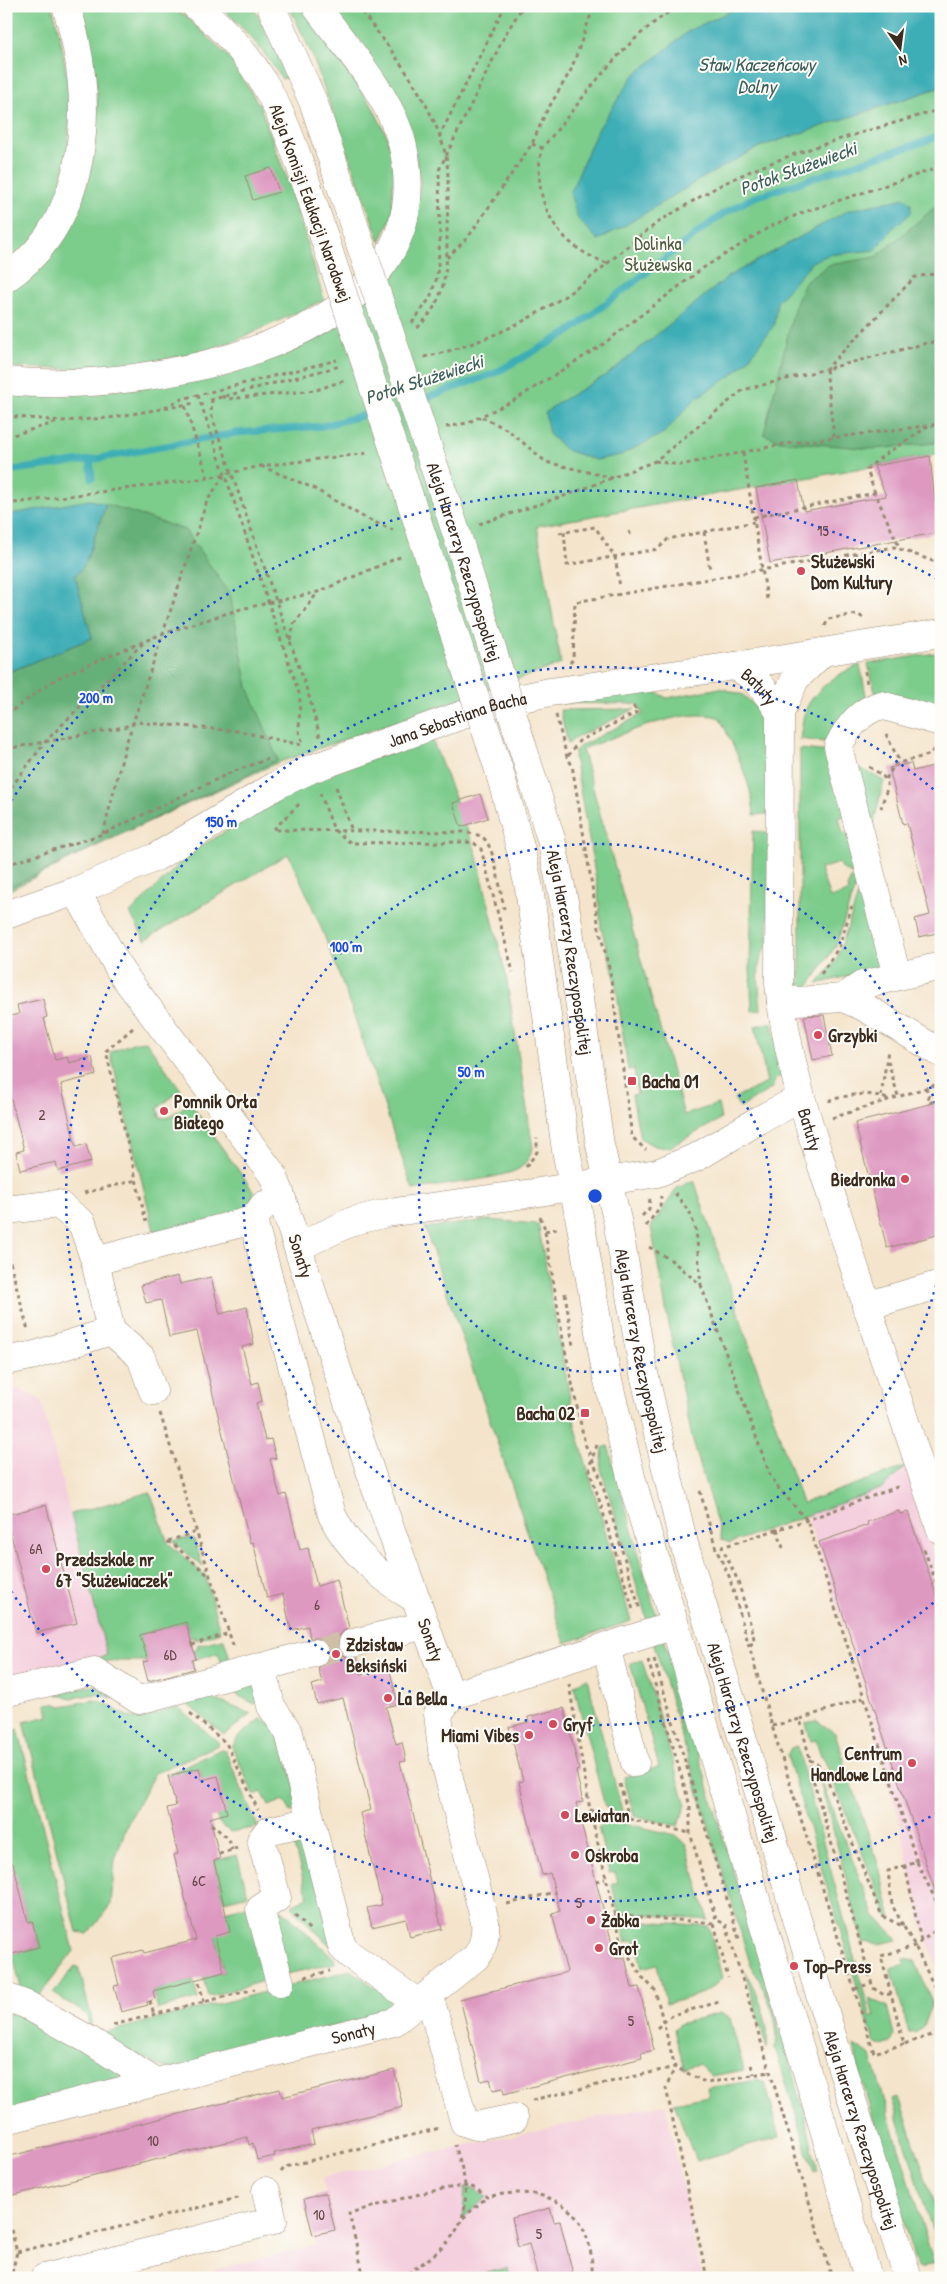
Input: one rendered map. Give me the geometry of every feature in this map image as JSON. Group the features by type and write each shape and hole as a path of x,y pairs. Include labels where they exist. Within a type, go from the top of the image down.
{"street":[{"path":"6,278 25,264 49,236 66,205 77,168 81,130 80,83 76,44 66,6"},
{"name":"Aleja Komisji Edukacji Narodowej","path":"196,6 245,52 265,82 284,119 386,424"},
{"name":"Aleja Komisji Edukacji Narodowej","path":"271,6 314,104 418,414"},
{"path":"6,381 42,384 96,382 169,373 215,364 297,332 342,304 369,280 390,251 401,227 407,196 406,158 391,114 316,6"},
{"name":"Aleja Harcerzy Rzeczypospolitej","path":"418,414 515,715 551,839 567,916 600,1145 643,1369 682,1537 837,2053 908,2278"},
{"name":"Aleja Harcerzy Rzeczypospolitej","path":"386,424 499,770 520,847 529,888 553,1072 573,1187 608,1381 632,1481 797,2044 868,2278"},
{"name":"Jana Sebastiana Bacha","path":"6,915 76,891 156,857 277,785 311,769 493,704 550,692 735,666 941,633"},
{"name":"Batuty","path":"823,652 795,679 780,713 778,857 793,1001 787,1042 801,1098 866,1306 941,1530"},
{"name":"Batuty","path":"735,666 752,676 770,697 780,713"},
{"path":"897,976 838,747 844,733 860,716 872,708 881,706 941,722"},
{"name":"Sonaty","path":"6,2120 394,2022 476,1957 485,1939 485,1922 442,1750 438,1714 451,1696 375,1486 279,1190 273,1175 121,972 76,891"},
{"path":"793,1001 843,998 862,985 941,966"},
{"path":"843,998 941,1053"},
{"path":"298,1247 353,1221 387,1213 646,1176 678,1166 801,1098"},
{"path":"95,1262 253,1220 279,1190"},
{"path":"6,1210 58,1204 82,1223 95,1262 110,1331 141,1357 153,1391"},
{"path":"253,1220 332,1515 339,1530 388,1583 417,1600"},
{"path":"866,1306 941,1284"},
{"path":"6,1361 35,1355 110,1331"},
{"path":"353,1643 425,1625"},
{"path":"451,1696 675,1625"},
{"path":"606,1646 635,1763"},
{"path":"12,1691 94,1671 139,1700 314,1653"},
{"path":"252,1670 271,1706 289,1733 342,1947 362,1964 424,1998 460,2135 476,2126 519,2110"},
{"path":"280,1983 260,1909 277,1898 261,1840 268,1832 310,1821"},
{"path":"6,1997 26,2005 89,2040 155,2082"},
{"path":"44,2278 273,2221 266,2191"}],"path":[{"path":"357,6 418,90 439,137 446,158 446,258 444,288"},
{"path":"439,137 505,6"},
{"path":"446,158 506,33 523,6"},
{"path":"446,258 469,236 532,144 545,114 571,70 594,6"},
{"path":"607,263 589,258 571,245 552,222 545,205 540,179 539,162 542,148 641,32 679,6"},
{"path":"418,358 480,341 525,321 553,304 663,219 729,181 774,162 941,109"},
{"path":"532,144 542,148"},
{"path":"444,428 481,417 513,401 602,345 652,309 687,279 726,252 771,226 804,212 941,166"},
{"path":"826,369 915,277 941,273"},
{"path":"574,493 655,461 743,390 931,342 941,345"},
{"path":"826,369 834,437"},
{"path":"222,396 228,400 316,390 351,379"},
{"path":"198,395 300,696 299,731 305,751"},
{"path":"212,399 211,414 308,693 322,743"},
{"path":"6,416 62,421 109,418 194,403"},
{"path":"185,406 208,478"},
{"path":"481,417 508,430 546,462 613,478"},
{"path":"6,437 62,421"},
{"path":"655,461 680,466 743,452 834,437 941,424"},
{"path":"901,550 875,493 867,470 878,458 911,440 930,425"},
{"path":"6,504 208,478 261,466 378,450"},
{"path":"743,452 767,599"},
{"path":"261,466 313,488 366,518 398,533"},
{"path":"103,834 125,747 135,722 207,501 225,474"},
{"path":"754,517 875,493"},
{"path":"564,532 567,565 658,549 668,539 754,522"},
{"path":"558,533 595,527 615,557 620,587"},
{"path":"629,531 630,537"},
{"path":"704,532 710,570"},
{"path":"568,665 573,659 575,602 894,547 941,564"},
{"path":"290,640 294,624 318,592"},
{"path":"6,715 57,678 164,633 276,600"},
{"path":"6,794 46,741 145,642"},
{"path":"864,669 868,687"},
{"path":"567,757 579,742 638,712 635,706 625,706"},
{"path":"554,707 567,757 572,765 599,928 610,972 632,1136"},
{"path":"6,749 124,727 135,722 238,731 310,747"},
{"path":"886,779 895,764 928,755 941,744"},
{"path":"292,750 303,746"},
{"path":"6,866 103,834 232,772 275,756"},
{"path":"317,785 334,830 351,843 474,843 484,854 505,942 509,951 511,941"},
{"path":"336,785 352,831"},
{"path":"305,798 273,830 465,832 486,839 491,849 505,913"},
{"path":"793,1001 839,947 853,904"},
{"path":"150,1013 106,1051 152,1247"},
{"path":"881,1096 892,1024"},
{"path":"887,1059 898,1096"},
{"path":"842,1115 941,1083"},
{"path":"926,1087 930,1103 941,1096"},
{"path":"834,1117 830,1100 858,1093 881,1096 889,1100"},
{"path":"537,1138 545,1137"},
{"path":"537,1138 541,1154"},
{"path":"522,1172 537,1152 537,1138"},
{"path":"58,1204 60,1199 137,1180"},
{"path":"671,1185 690,1213 696,1230 701,1285 770,1475 779,1490 807,1520 918,1862 940,1909"},
{"path":"649,1194 650,1206 644,1215 646,1228 660,1207 660,1189"},
{"path":"538,1214 546,1214"},
{"path":"635,1217 644,1215"},
{"path":"555,1222 558,1236"},
{"path":"648,1239 651,1257"},
{"path":"6,1247 35,1355"},
{"path":"649,1247 671,1260 701,1285"},
{"path":"564,1287 565,1304 574,1350"},
{"path":"153,1391 229,1633 252,1670"},
{"path":"600,1438 589,1467 690,1806 690,1833 716,1919 714,1924 728,1978"},
{"path":"716,1549 807,1520 900,1486 922,1472"},
{"path":"698,1484 716,1549 730,1576 772,1726 874,2053 941,2032"},
{"path":"777,1530 783,1548"},
{"path":"196,1532 168,1542 172,1542 210,1576"},
{"path":"741,1541 742,1547"},
{"path":"722,1547 738,1581 753,1633 754,1640 750,1647"},
{"path":"192,1645 229,1633"},
{"path":"563,1660 590,1810 622,1945 642,1977 655,1990 675,2067 666,2088 706,2278"},
{"path":"166,1694 226,1743 268,1832"},
{"path":"772,1726 864,1698"},
{"path":"800,1719 811,1772 871,1983 873,1988 884,1995 891,1994"},
{"path":"810,1760 822,1767 882,1916 904,1928"},
{"path":"590,1810 690,1833"},
{"path":"211,1824 229,1839 232,1850"},
{"path":"918,1862 888,1871 892,1905 916,1946 941,2001"},
{"path":"904,1866 921,1942"},
{"path":"596,1881 605,1879"},
{"path":"482,1910 555,1892"},
{"path":"614,1915 714,1924"},
{"path":"716,1919 726,1925 832,2278"},
{"path":"904,2044 881,1956 916,1946 941,1926"},
{"path":"89,2040 98,2029 362,1964"},
{"path":"199,1983 204,2002"},
{"path":"855,1989 871,1983"},
{"path":"150,2001 154,2015"},
{"path":"664,2026 657,2028 672,2015 719,2002"},
{"path":"751,2065 754,2074"},
{"path":"519,2110 675,2067 707,2083 769,2072"},
{"path":"285,2167 460,2135 465,2187 463,2218"},
{"path":"364,2278 348,2213 446,2189 473,2188 487,2197"},
{"path":"17,2252 266,2191"},
{"path":"401,2278 436,2254 453,2238 463,2218 487,2197 519,2192 536,2193 554,2199 578,2220 588,2238 593,2256 592,2278"},
{"path":"6,2227 10,2226 17,2252 12,2272 6,2274"}],"shaded area":[{"name":"Przedszkole nr 67 \"Służewiaczek\"","path":"17,1388 41,1400 107,1655 77,1669 31,1673 6,1678 6,1390"},
{"name":"Centrum Handlowe Land","path":"905,1467 941,1575 941,1977 921,1922 899,1819 869,1706 807,1515 883,1488"},
{"path":"665,2104 702,2278 182,2278 316,2245 304,2199 326,2193 322,2178 443,2150"}],"green space":[{"path":"6,6 52,6 63,50 69,117 66,162 54,210 27,247 6,265"},
{"path":"81,6 168,6 186,16 229,57 260,106 292,193 324,300 235,341 192,354 100,370 6,367 6,293 39,268 63,237 81,202 92,164 97,125 96,85 91,45"},
{"path":"220,6 253,6 288,77 282,79 254,41"},
{"path":"289,6 300,6 371,104 386,134 394,160 392,216 380,242 312,55"},
{"name":"Dolinka Służewska","path":"329,6 941,6 941,454 537,526 561,664 277,763 102,843 6,892 6,392 148,388 378,290 407,247 420,183 415,152"},
{"path":"941,202 941,421 935,443 874,449 780,441 764,434 794,309 805,282 829,265 876,257"},
{"path":"106,504 185,530 230,594 248,687 278,760 6,889 6,673 92,638 75,576 85,564"},
{"path":"941,652 941,716 876,696 868,664"},
{"path":"860,665 867,700 832,743 800,739 805,713 815,695 836,677"},
{"path":"720,688 743,695 763,713 770,727 768,814 754,815 753,803 746,778 720,718 706,715 671,719 632,730 582,749 684,1115 718,1104 721,1119 668,1148 654,1146 640,1138 632,1095 637,1094 634,1069 628,1070 615,978 601,928 598,890 574,756 575,751 580,746 643,714 637,704 556,703 650,689 667,698"},
{"path":"635,709 575,738 568,744 560,710"},
{"path":"432,739 476,852 506,975 533,1148 525,1164 513,1172 413,1190 340,978 307,895 288,854 145,940 130,913 191,852 315,778"},
{"path":"800,749 832,752 849,814 839,818 843,834 854,832 864,869 851,874 841,868 839,863 820,869 830,898 848,892 847,887 851,879 858,878 836,946 808,987 800,986"},
{"path":"854,765 884,781 872,829"},
{"path":"753,831 769,833 768,945 760,959 759,967 761,1010 752,1011 750,967"},
{"path":"864,877 883,960 879,968 817,984 837,959"},
{"path":"772,1024 783,1071 780,1077 776,1078 772,1088 740,1108 734,1098 767,1083 755,1026"},
{"path":"146,1041 181,1090 158,1108 160,1117 167,1118 190,1103 254,1192 247,1210 156,1239 110,1052 135,1042"},
{"path":"694,1180 802,1503 905,1467 883,1488 730,1543 722,1540 692,1438 651,1227 677,1188"},
{"path":"488,1220 538,1224 575,1425 631,1621 565,1643 425,1228"},
{"path":"608,1446 657,1618 647,1620 601,1469 603,1448"},
{"path":"150,1492 168,1543 205,1575 220,1632 196,1640 195,1637 190,1638 186,1622 140,1635 148,1661 108,1661 77,1669 107,1655 71,1514"},
{"path":"194,1539 203,1567 173,1541"},
{"path":"664,1638 805,2114 817,2171 814,2172 775,2048 777,2038 774,2016 750,1963 653,1641"},
{"path":"224,1639 231,1662 224,1670 218,1653 196,1659 194,1649 198,1648 197,1645"},
{"path":"642,1660 686,1805 678,1826 634,1816 624,1777 659,1767 630,1663"},
{"path":"258,1677 258,1701 255,1704 237,1695 234,1687"},
{"path":"587,1678 623,1814 605,1807 574,1686"},
{"path":"95,1686 114,1698 97,1694 72,1698 57,1695 85,1687"},
{"path":"199,1693 251,1714 224,1735 180,1698"},
{"path":"94,1700 105,1703 124,1715 134,1718 150,1716 178,1707 219,1743 155,1773 128,1823 115,1859 111,1904 88,1934 77,1932 24,1722 49,1716 46,1704 53,1703 62,1706"},
{"path":"261,1719 276,1726 302,1808 291,1812 284,1800 269,1806 262,1792 254,1795 232,1747 239,1736"},
{"path":"817,1721 835,1733 879,1867 892,1919 888,1917 816,1740 811,1741 806,1723"},
{"path":"18,1729 74,1951 37,1999 19,1990 20,1983 12,1954 39,1947 32,1921 28,1922 21,1896 6,1899 6,1733"},
{"path":"797,1746 871,2018 874,2017 869,1998 887,2006 894,2035 891,2043 882,2046 874,2042 787,1755 791,1748"},
{"path":"221,1749 225,1750 258,1827 230,1832 219,1823 199,1768 168,1776 168,1774"},
{"path":"818,1773 874,1915 898,1940 879,1944 863,1942"},
{"path":"606,1819 676,1835 686,1844 708,1920 618,1912 612,1884 618,1882 615,1872 609,1873 598,1827"},
{"path":"301,1831 341,1957 292,1907 308,1897 291,1835"},
{"path":"237,1855 248,1895 224,1901 214,1861"},
{"path":"250,1905 270,1979 208,1997 203,1977 224,1972 215,1936 224,1911"},
{"path":"281,1909 334,1958 335,1963 287,1974 273,1911"},
{"path":"620,1919 709,1926 722,1978 704,1992 666,2004 657,1964 642,1968 635,1940 626,1942"},
{"path":"904,1959 915,1961 932,2002 923,2026 917,2032 909,2033 891,1968 905,1964"},
{"path":"75,1966 79,1968 92,2020 89,2029 87,2015 53,1993"},
{"path":"351,1970 395,2002 392,2011 172,2069 159,2066 100,2036 107,2032"},
{"path":"745,1972 755,1990 765,2019 767,2049"},
{"path":"193,1980 198,1999 158,2009 153,1991"},
{"path":"6,2008 9,2014 16,2014 121,2068 122,2080 6,2113"},
{"path":"720,2013 730,2018 744,2070 711,2076 699,2064 684,2068 674,2029 679,2024"},
{"path":"854,2045 871,2056 934,2264 920,2269 917,2268 858,2067"},
{"path":"758,2080 765,2083 780,2137 696,2161 674,2103 709,2096 707,2088"},
{"path":"899,2097 941,2224 941,2259 892,2099"},
{"path":"465,2187 473,2188 487,2197 463,2218"},
{"path":"507,2268 509,2278 466,2278"}],"water":[{"name":"Staw Kaczeńcowy Dolny","path":"741,6 941,6 941,87 759,147 598,240 578,219 570,193 597,131 633,76 690,30"},
{"path":"905,198 911,204 911,213 892,229 875,250 828,255 812,262 777,302 774,325 747,361 732,375 695,399 664,433 621,455 596,460 566,450 549,434 545,413 559,402 608,374 729,276 849,210"},
{"path":"90,500 106,504 85,564 75,576 92,638 6,673 6,515"}],"building":[{"path":"271,168 279,192 253,200 245,176"},
{"path":"930,456 935,502 941,501 941,532 770,563 756,488 798,480 804,511 886,496 874,466"},
{"path":"911,763 913,771 941,764 941,932 919,937 915,919 930,915 907,823 903,824 889,768"},
{"path":"480,794 488,818 461,827 453,803"},
{"path":"43,999 47,1017 44,1018 55,1060 67,1057 69,1063 92,1057 96,1075 61,1084 76,1147 86,1144 91,1162 58,1171 56,1162 20,1170 16,1152 24,1150 6,1079 6,1017 19,1014 17,1005"},
{"name":"Grzybki","path":"824,1015 832,1056 813,1060 804,1016"},
{"name":"Biedronka","path":"941,1101 941,1234 887,1248 855,1123"},
{"path":"178,1276 180,1284 211,1277 220,1314 247,1307 254,1344 242,1347 252,1384 258,1382 262,1401 256,1403 265,1440 271,1439 276,1458 270,1459 280,1496 286,1494 300,1550 308,1548 317,1586 337,1580 349,1628 343,1631 338,1638 338,1646 341,1653 348,1658 357,1658 361,1674 389,1667 398,1704 386,1707 396,1744 402,1742 406,1761 400,1762 442,1929 410,1937 406,1919 372,1927 367,1908 382,1905 360,1813 371,1810 343,1698 317,1704 312,1685 322,1682 318,1668 325,1664 329,1657 329,1648 325,1642 318,1638 310,1638 308,1626 291,1630 283,1594 267,1598 253,1542 250,1543 197,1331 169,1337 161,1300 146,1303 141,1285"},
{"path":"46,1505 77,1623 36,1633 6,1515"},
{"name":"Centrum Handlowe Land","path":"899,1511 900,1514 908,1512 941,1609 941,1897 937,1897 819,1542 868,1525 867,1522"},
{"path":"186,1622 196,1659 192,1660 194,1669 148,1681 143,1662 148,1661 140,1635"},
{"path":"564,1708 579,1770 576,1771 583,1802 576,1803 616,1959 625,1957 632,1988 639,1987 654,2050 641,2053 642,2058 504,2094 503,2088 493,2090 490,2079 481,2081 460,1999 567,1972 552,1913 560,1911 550,1873 542,1875 519,1782 523,1781 509,1727 529,1722 528,1717"},
{"path":"199,1768 202,1780 218,1776 227,1813 210,1818 220,1859 214,1861 230,1932 215,1936 224,1972 153,1991 155,1999 147,2002 148,2005 121,2012 114,1986 119,1985 112,1958 143,1950 144,1953 196,1940 174,1855 178,1854 167,1808 176,1806 168,1776"},
{"path":"13,1863 28,1922 32,1921 39,1947 12,1954 11,1951 6,1952 6,1864"},
{"path":"394,2070 403,2107 311,2130 314,2144 274,2153 275,2156 257,2160 253,2143 249,2145 247,2137 6,2197 6,2157 280,2089 282,2097"},
{"path":"326,2193 335,2230 313,2235 304,2199"},
{"path":"550,2208 554,2222 560,2221 574,2278 538,2278 529,2244 518,2247 512,2218"}],"waterway":[{"name":"Potok Służewiecki","path":"418,401 495,373 569,332 721,215 752,198 941,136"},
{"name":"Potok Służewiecki","path":"6,471 90,460 236,433 322,426 377,412"},
{"path":"90,460 92,478"}],"tunnel":[{"path":"314,1653 353,1643"}],"place":[{"name":"Służewski Dom Kultury","path":"801,571"},
{"name":"Grzybki","path":"818,1035"},
{"name":"Bacha 01","path":"632,1081"},
{"name":"Pomnik Orła Białego","path":"164,1111"},
{"name":"Biedronka","path":"905,1179"},
{"name":"Bacha 02","path":"585,1413"},
{"name":"Przedszkole nr 67 \"Służewiaczek\"","path":"46,1569"},
{"name":"Zdzisław Beksiński","path":"336,1654"},
{"name":"La Bella","path":"388,1698"},
{"name":"Gryf","path":"553,1724"},
{"name":"Miami Vibes","path":"529,1735"},
{"name":"Centrum Handlowe Land","path":"912,1763"},
{"name":"Lewiatan","path":"565,1815"},
{"name":"Oskroba","path":"575,1855"},
{"name":"Żabka","path":"591,1920"},
{"name":"Grot","path":"599,1948"},
{"name":"Top-Press","path":"794,1966"}]}
